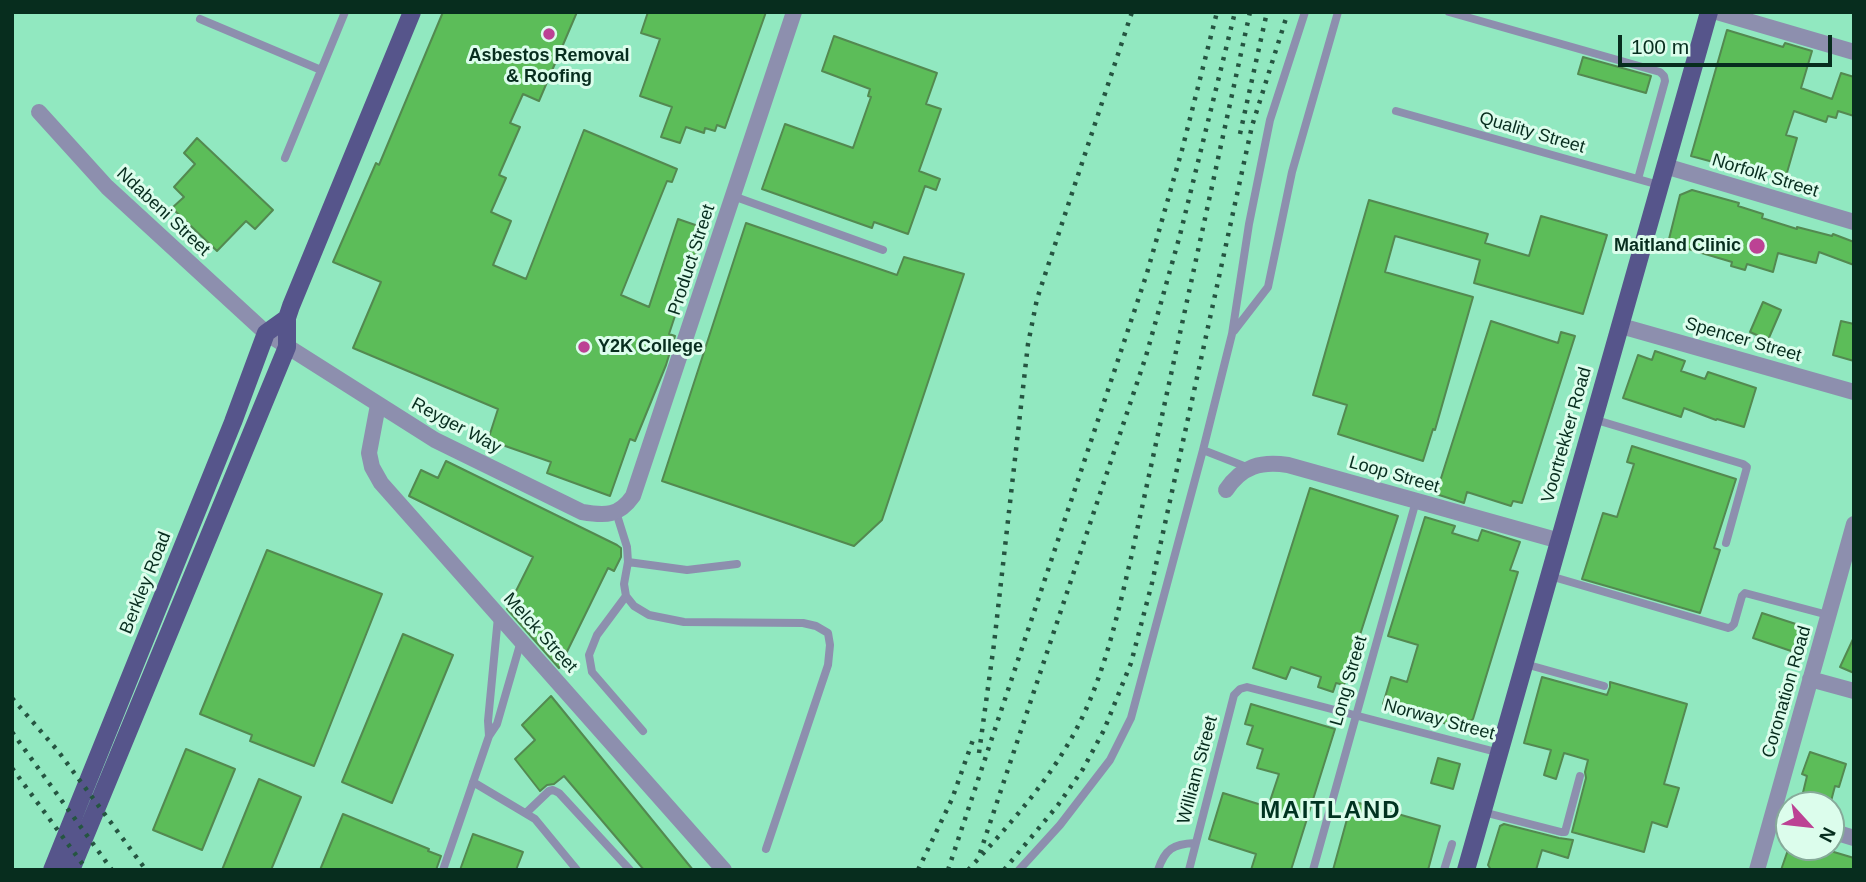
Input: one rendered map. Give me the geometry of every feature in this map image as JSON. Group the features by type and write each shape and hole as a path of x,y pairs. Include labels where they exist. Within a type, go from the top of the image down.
{"main road":[{"name":"Berkley Road","path":"52,870 106,761 217,514 287,347 286,318 412,12"},
{"name":"Voortrekker Road","path":"1466,870 1709,12"},
{"name":"Berkley Road","path":"71,870 106,761 266,334 286,318"},
{"path":"199,507 217,514"}],"street":[{"name":"Product Street","path":"616,512 626,506 634,496 794,12"},
{"path":"1717,12 1854,52"},
{"name":"Ndabeni Street","path":"39,113 107,187 266,334 287,347"},
{"name":"Norfolk Street","path":"1665,166 1854,222"},
{"name":"Spencer Street","path":"1621,326 1854,392"},
{"name":"Reyger Way","path":"287,347 435,440 582,512 602,516 616,512"},
{"name":"Melck Street","path":"378,405 369,453 372,467 381,483 724,870"},
{"name":"Loop Street","path":"1249,468 1263,463 1289,465 1560,541"},
{"path":"1226,490 1238,475 1249,468"},
{"name":"Coronation Road","path":"1757,870 1828,615 1851,543 1854,524"},
{"path":"1810,679 1854,691"}],"lane":[{"path":"285,158 345,12"},
{"path":"1019,870 1060,825 1110,760 1131,718 1232,334 1270,120 1304,12"},
{"path":"1232,334 1268,287 1292,172 1338,12"},
{"path":"1449,12 1660,72 1665,81 1638,179"},
{"path":"200,19 321,70"},
{"name":"Quality Street","path":"1396,111 1659,185"},
{"path":"733,196 883,250"},
{"path":"1593,419 1747,467 1726,543"},
{"path":"1203,450 1249,468"},
{"name":"Long Street","path":"1312,870 1416,501"},
{"path":"616,512 627,547 628,562 624,584 626,596 634,606 649,615 684,622 803,623 828,633 828,665 766,849"},
{"path":"628,562 687,570 737,564"},
{"path":"1550,576 1728,628 1734,624 1745,593 1828,615"},
{"path":"626,596 597,635 589,655 592,671 643,731"},
{"path":"489,736 488,721 498,615"},
{"path":"443,870 489,736 497,724 521,641"},
{"path":"1525,663 1604,686"},
{"name":"Norway Street","path":"1247,687 1500,752"},
{"name":"William Street","path":"1189,870 1234,695 1247,687"},
{"path":"1483,812 1565,832 1580,776"},
{"path":"473,782 536,819 577,870"},
{"path":"526,813 549,791 554,790 630,870"},
{"path":"1158,870 1167,851 1178,844 1195,843"},
{"path":"1444,870 1452,844"}],"building":[{"path":"443,12 577,12 539,101 523,94 510,123 520,127 499,175 506,178 491,212 511,221 493,265 526,279 584,130 677,169 672,182 667,181 621,295 649,307 678,219 704,228 669,334 675,336 666,365 635,441 630,439 610,496 547,473 551,462 488,440 498,409 353,348 381,282 333,262 376,163 379,165"},
{"path":"648,12 766,12 725,128 717,125 715,131 705,128 704,133 686,127 680,143 661,137 672,107 640,96 660,39 641,33"},
{"path":"1727,30 1783,47 1785,43 1812,51 1801,88 1832,99 1841,73 1854,77 1854,116 1838,111 1836,118 1828,116 1826,122 1794,111 1786,135 1797,138 1786,176 1751,166 1750,172 1691,156"},
{"path":"834,36 937,73 926,104 941,109 919,171 940,179 936,190 925,186 908,234 874,222 872,228 762,189 785,124 853,148 871,97 868,96 870,89 822,71"},
{"path":"1583,57 1651,76 1646,93 1578,74"},
{"path":"197,138 273,210 255,229 246,221 217,251 172,208 184,197 174,187 195,164 184,153"},
{"path":"1692,190 1739,203 1738,206 1763,214 1762,218 1797,229 1832,236 1833,234 1854,242 1854,265 1819,252 1816,263 1778,253 1773,272 1747,264 1745,270 1731,266 1732,262 1668,243 1680,195"},
{"path":"1369,200 1488,234 1485,243 1529,256 1541,216 1607,235 1583,314 1474,283 1480,260 1395,236 1385,272 1473,297 1435,430 1433,429 1423,461 1338,434 1347,405 1313,395"},
{"path":"746,223 897,275 904,257 964,274 882,520 854,546 662,481"},
{"path":"1763,302 1781,310 1768,340 1750,332"},
{"path":"1491,321 1558,343 1561,332 1575,336 1522,503 1513,501 1511,506 1467,492 1464,503 1436,494"},
{"path":"1841,321 1854,324 1854,361 1833,355"},
{"path":"1655,351 1685,361 1681,371 1705,379 1708,372 1756,388 1744,427 1684,408 1681,417 1623,398 1638,355 1652,360"},
{"path":"1632,446 1736,479 1714,548 1720,550 1700,613 1582,579 1603,513 1617,517 1634,464 1627,462"},
{"path":"446,461 621,548 621,557 614,571 608,568 559,668 507,609 533,557 409,496 421,470 438,478"},
{"path":"1310,488 1398,516 1344,685 1336,683 1333,692 1318,687 1321,677 1291,667 1286,679 1253,668"},
{"path":"1425,517 1455,526 1452,533 1478,541 1482,530 1520,542 1510,570 1518,572 1473,719 1460,728 1383,704 1391,677 1407,682 1418,645 1388,636"},
{"path":"267,550 382,594 314,766 250,741 252,735 200,714"},
{"path":"1762,613 1802,626 1794,652 1753,638"},
{"path":"403,634 453,655 392,803 342,782"},
{"path":"1854,637 1854,673 1840,667"},
{"path":"1542,677 1607,695 1610,682 1687,704 1664,784 1679,788 1667,827 1652,822 1644,852 1572,832 1588,760 1564,753 1556,779 1544,775 1551,750 1524,743"},
{"path":"551,696 693,870 644,870 564,776 540,791 515,759 535,740 522,725"},
{"path":"1251,704 1335,729 1291,870 1251,870 1256,854 1209,839 1223,793 1268,807 1279,774 1257,768 1263,749 1247,744 1253,726 1245,724"},
{"path":"186,749 235,769 202,850 153,830"},
{"path":"1810,752 1846,764 1839,787 1835,786 1834,791 1803,791 1807,776 1802,774"},
{"path":"1438,758 1460,764 1453,789 1431,783"},
{"path":"259,779 301,797 271,870 222,870"},
{"path":"1352,801 1440,826 1428,870 1333,870"},
{"path":"343,814 441,856 436,870 320,870"},
{"path":"1504,824 1573,840 1568,858 1542,850 1536,870 1491,870 1488,865 1500,826"},
{"path":"473,834 523,852 516,870 460,870"},
{"path":"1845,855 1854,858 1854,870 1781,870 1784,861 1845,861"}],"railway":[{"path":"979,753 1028,344 1037,299 1132,12"},
{"path":"948,870 1147,273 1217,12"},
{"path":"980,853 1146,356 1180,235 1235,12"},
{"path":"968,870 1019,813 1050,773 1076,730 1101,670 1131,558 1250,12"},
{"path":"1240,134 1267,12"},
{"path":"1004,870 1058,805 1083,769 1104,730 1131,663 1152,583 1252,126 1288,12"},
{"path":"12,698 58,751 146,870"},
{"path":"12,732 112,870"},
{"path":"918,870 952,799 974,737"},
{"path":"12,768 87,870"}],"place":[{"name":"Asbestos Removal & Roofing","path":"549,34"},
{"name":"Maitland Clinic","path":"1757,246"},
{"name":"Y2K College","path":"584,347"}],"district":[{"name":"MAITLAND","path":"1331,811"}]}
